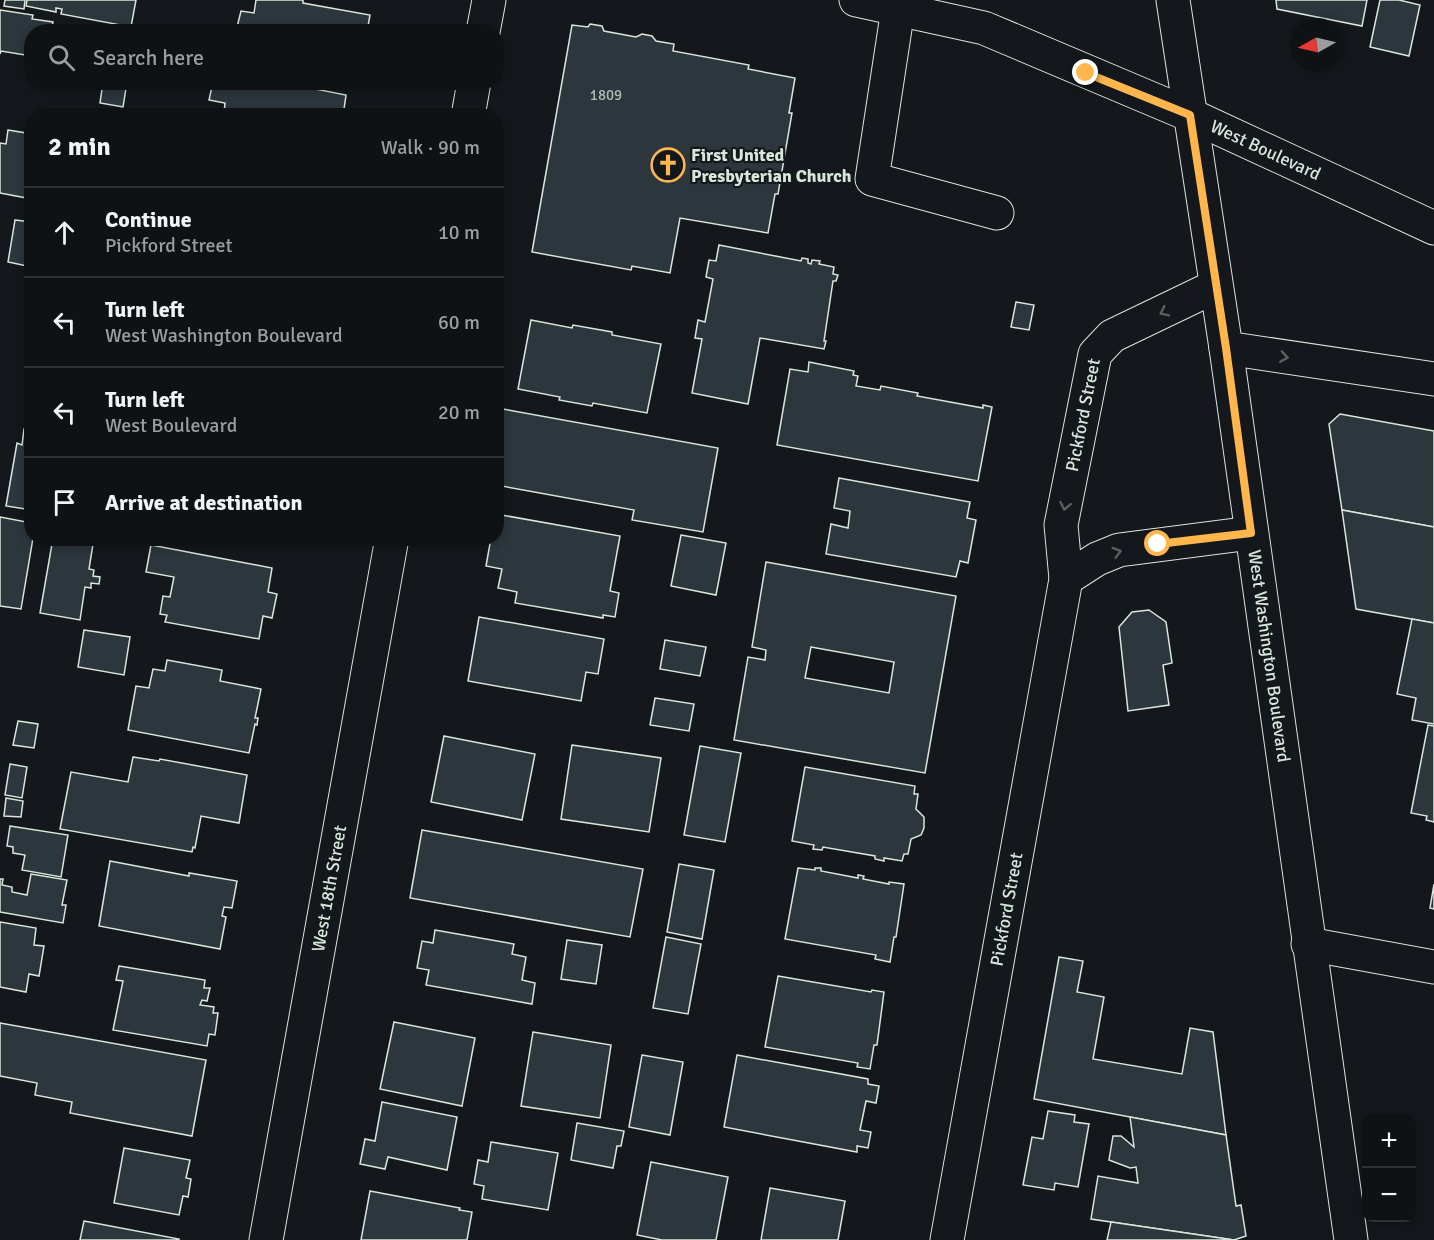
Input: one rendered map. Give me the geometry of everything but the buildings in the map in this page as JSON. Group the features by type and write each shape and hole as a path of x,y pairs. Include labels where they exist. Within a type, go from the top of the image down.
{"street":[{"path":"484,24 489,0"},
{"name":"West Boulevard","path":"856,0 984,28 1190,115 1434,228"},
{"name":"West Washington Boulevard","path":"1173,0 1226,348 1351,1240"},
{"path":"898,9 872,179 997,213"},
{"path":"469,108 473,90"},
{"name":"Pickford Street","path":"947,1240 1066,579 1061,525 1095,354 1112,336 1216,286"},
{"path":"1226,348 1434,379"},
{"path":"1066,579 1097,559 1119,550 1251,533"},
{"name":"West 18th Street","path":"266,1240 391,546"},
{"path":"1308,944 1434,967"}],"place":[{"name":"First United Presbyterian Church","path":"668,165"}],"route":[{"path":"1086,73 1190,115 1207,222 1251,533 1158,544"}]}
